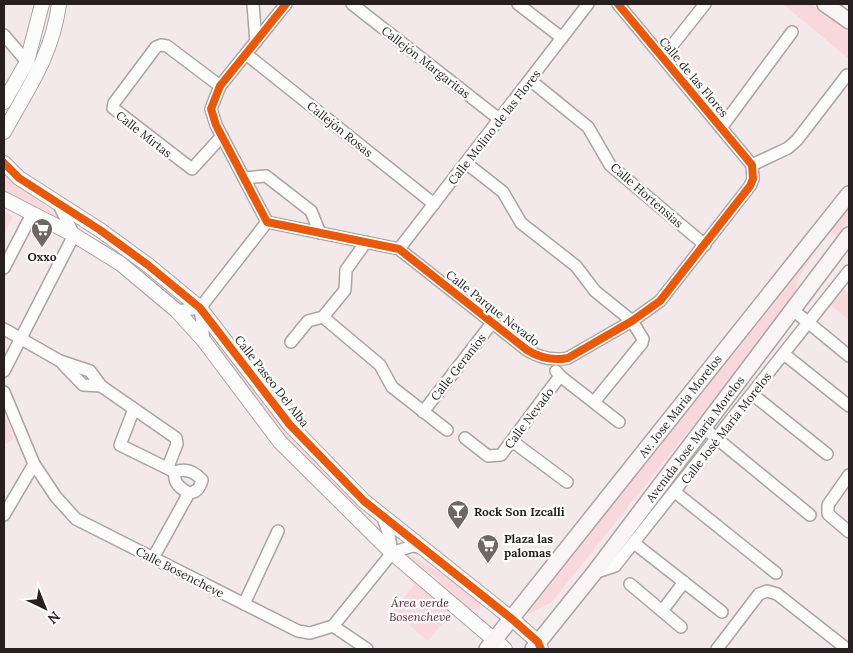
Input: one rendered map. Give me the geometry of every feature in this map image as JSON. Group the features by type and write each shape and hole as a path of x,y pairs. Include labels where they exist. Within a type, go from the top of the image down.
{"main road":[{"path":"825,4 849,21"},
{"name":"Av. Jose Maria Morelos","path":"495,646 512,619 849,194"},
{"path":"814,284 817,270 830,248 829,242 818,233"},
{"name":"Avenida Jose Maria Morelos","path":"538,647 814,284 849,235"}],"street":[{"path":"4,102 28,62 42,4"},
{"path":"4,132 39,72 49,44 59,4"},
{"path":"253,4 256,42"},
{"path":"177,311 200,308 267,222 222,136 211,109 220,86 286,4"},
{"name":"Callejón Margaritas","path":"352,4 499,119"},
{"path":"518,4 562,38"},
{"name":"Calle Molino de las Flores","path":"399,249 588,4"},
{"name":"Calle de las Flores","path":"618,4 752,165"},
{"path":"663,57 705,4"},
{"path":"721,128 792,32"},
{"path":"4,35 28,62"},
{"name":"Calle Mirtas","path":"220,86 167,46 161,45 156,47 114,102 112,108 192,169 222,136"},
{"name":"Callejón Rosas","path":"246,54 434,204"},
{"path":"752,165 788,148 797,140 847,75"},
{"name":"Calle Hortensias","path":"530,80 588,127 610,166 705,245"},
{"name":"Calle Paseo Del Alba","path":"4,163 18,178 100,230 148,265 200,308 290,425 364,501 512,619 538,647"},
{"path":"466,163 503,192 521,223 576,266 595,291 632,321 643,339 642,343 594,402"},
{"name":"Calle Parque Nevado","path":"267,222 399,249 527,350 549,359 558,360 568,358 632,321 668,293 750,186 753,179 752,165"},
{"path":"244,178 266,176 311,211 320,233"},
{"path":"4,199 74,236 121,264 177,311 204,341 280,442 392,553 495,646"},
{"path":"58,203 74,236"},
{"path":"4,268 32,214"},
{"path":"4,371 74,236 100,230"},
{"path":"291,342 308,321 323,317 345,290 346,270 366,242"},
{"name":"Calle José María Morelos","path":"594,573 615,566 849,271"},
{"path":"200,308 204,341"},
{"path":"794,310 849,356"},
{"name":"Calle Geranios","path":"323,317 380,365 392,387 447,430"},
{"name":"Calle Geranios","path":"423,412 492,323"},
{"path":"4,330 60,361 90,371 101,386 177,441 171,470 177,484 189,493"},
{"path":"784,354 849,406"},
{"path":"549,359 560,376 619,422"},
{"name":"Calle Nevado","path":"465,438 488,456 496,457 501,455 560,376"},
{"name":"Calle Bosencheve","path":"4,392 34,464 56,497 76,519 298,631 310,633 334,626"},
{"path":"752,394 826,454"},
{"path":"134,409 120,445 171,470 186,470 202,480 198,489 189,493 153,558"},
{"path":"704,428 810,515"},
{"path":"512,441 567,482"},
{"path":"4,514 9,495 34,464"},
{"path":"849,476 828,505 828,514 849,532"},
{"path":"675,492 776,573"},
{"path":"382,515 389,535 392,553"},
{"path":"244,604 278,531"},
{"path":"634,543 722,612"},
{"path":"367,649 334,626 392,553 412,546 420,547"},
{"path":"662,611 684,582"},
{"path":"630,584 681,626"},
{"path":"717,649 759,594 768,591 777,594 847,649"}],"green space":[{"path":"783,4 812,4 849,32 849,59"},
{"path":"6,175 49,209 68,227 4,190"},
{"path":"849,205 849,218 836,237 829,230"},
{"path":"4,212 13,217 4,234"},
{"path":"82,236 113,247 127,255 189,306 181,305 131,267"},
{"path":"814,249 816,252 798,278 794,299 552,602 529,614 526,612 529,605"},
{"path":"842,288 849,294 849,320 829,304"},
{"path":"206,319 266,403 386,538 297,454 209,341"},
{"path":"4,414 14,439 4,445"},
{"path":"404,551 454,581 480,600 480,610 469,609 461,604 435,577 401,553"},
{"name":"Área verde Bosencheve","path":"419,579 451,613 428,641 393,611"}],"cycle path":[{"path":"286,4 220,86 211,109 216,125 267,222 399,249 527,350 542,357 552,359 568,358 632,321 660,301 750,186 753,179 752,165 618,4"},
{"path":"4,163 19,178 100,230 148,265 200,308 290,425 364,501 512,619 538,642 541,649"}],"place":[{"name":"Oxxo","path":"42,248"},
{"name":"Rock Son Izcalli","path":"458,530"},
{"name":"Plaza las palomas","path":"488,564"}]}
